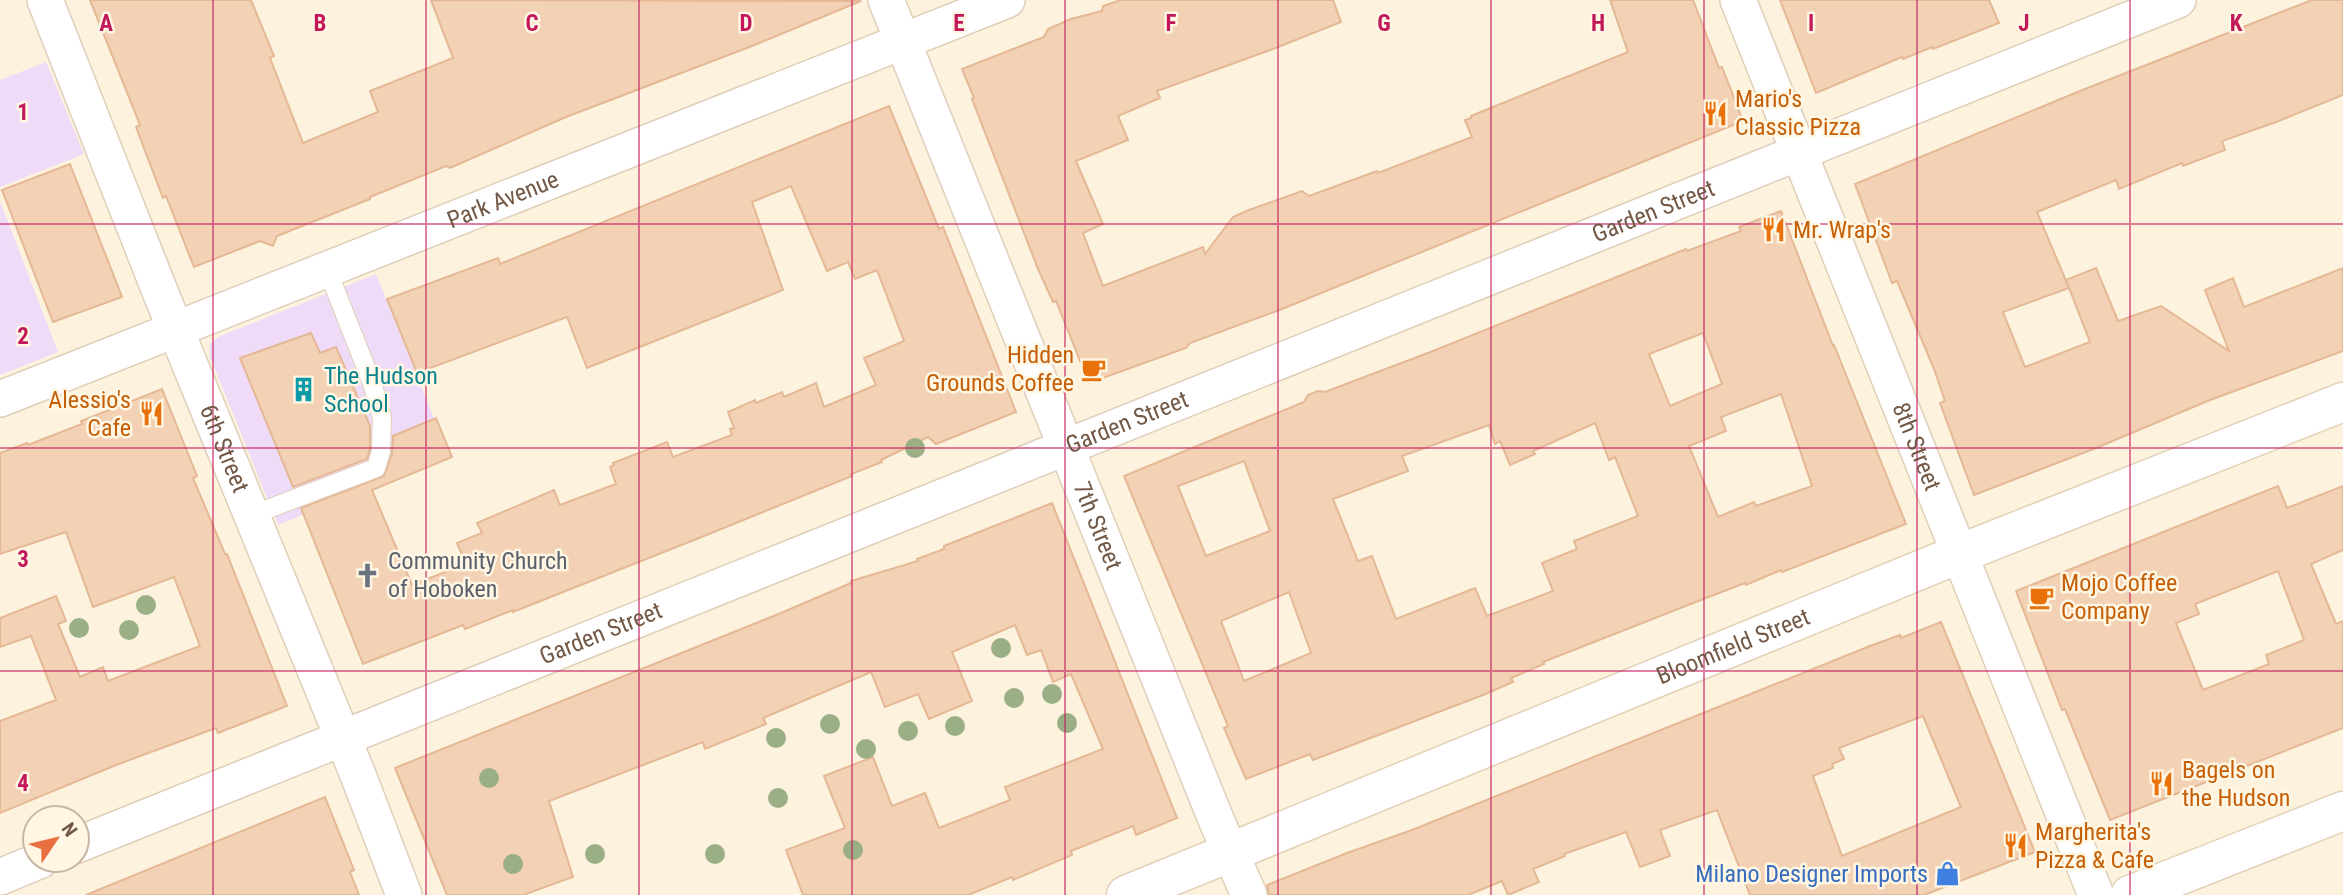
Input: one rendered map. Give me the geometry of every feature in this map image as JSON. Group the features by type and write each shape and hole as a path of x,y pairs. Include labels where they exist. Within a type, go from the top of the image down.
{"street":[{"name":"6th Street","path":"45,0 175,328 343,737 404,895"},
{"name":"7th Street","path":"886,0 1249,895"},
{"name":"Park Avenue","path":"0,400 175,328 1007,0"},
{"name":"8th Street","path":"1738,0 2096,895"},
{"name":"Garden Street","path":"91,839 2178,0"},
{"name":"Bloomfield Street","path":"1126,895 1959,554 2343,402"},
{"path":"2130,895 2343,811"},
{"path":"0,877 21,868"}],"lane":[{"path":"252,514 376,468 381,451 382,417 372,383 327,268"}],"shaded area":[{"path":"46,62 84,154 0,187 0,80"},
{"path":"0,201 58,352 0,375"},
{"path":"376,274 449,455 278,525 210,357 210,344 220,336"}],"building":[{"path":"90,0 251,0 274,56 270,58 303,143 378,112 370,91 453,58 431,0 861,1 566,117 450,168 446,166 370,197 277,236 273,246 260,241 194,267 166,196 163,198 136,127 140,125"},
{"path":"1121,0 1333,0 1341,22 1157,91 1160,98 1118,116 1128,140 1076,161 1103,224 1083,233 1103,286 1203,247 1205,254 1233,217 1249,210 1302,191 1309,196 1472,137 1465,120 1471,116 1628,52 1610,0 1693,0 1743,121 1282,309 1190,343 1186,348 1089,383 1056,301 1053,302 1038,269 962,69 1044,37 1048,29 1071,19 1102,11 1103,6"},
{"path":"1780,0 1989,0 1999,23 1933,49 1932,47 1903,59 1902,57 1816,93"},
{"path":"2312,0 2343,0 2343,95 2222,141 2225,150 2183,166 2182,163 2119,189 2116,180 2037,212 2069,288 2003,312 2025,367 2090,342 2066,280 2096,268 2118,321 2161,306 2229,351 2205,290 2233,278 2244,307 2343,268 2343,351 2210,400 1974,495 1940,403 1945,401 1934,369 1897,281 1892,283 1855,184 2080,91"},
{"path":"889,106 939,229 943,227 1016,412 936,444 928,437 881,460 882,462 851,474 852,476 704,536 513,612 465,629 463,625 363,664 301,508 384,476 392,454 393,436 436,418 452,457 372,490 412,585 466,564 457,543 482,533 477,523 554,490 560,505 616,484 610,467 613,463 667,442 673,457 732,435 730,429 734,428 728,412 755,400 756,403 782,392 784,397 816,383 824,407 876,385 864,358 904,341 877,270 855,279 848,262 827,271 791,186 752,202 783,290 587,368 567,317 417,373 387,299 498,258 500,264"},
{"path":"70,164 122,297 53,322 2,190"},
{"path":"1781,211 1906,524 1543,662 1544,664 1511,678 1513,682 1483,695 1313,760 1310,754 1246,779 1224,728 1228,726 1124,476 1304,402 1308,395 1318,391 1325,392 1686,249 1687,251 1741,231 1739,227","holes":["1703,333 1722,384 1670,406 1649,354","1781,394 1812,486 1756,506 1754,502 1718,517 1689,446 1726,431 1721,417","1595,423 1609,460 1615,457 1638,516 1574,541 1577,549 1542,563 1553,591 1487,616 1475,588 1396,619 1372,556 1358,561 1333,499 1408,471 1402,456 1489,425 1495,444 1500,441 1510,465 1535,454 1533,451","1244,461 1270,531 1206,556 1178,486","1289,592 1311,653 1244,681 1221,621"]},
{"name":"The Hudson School","path":"311,333 320,353 336,347 370,426 370,449 367,459 293,487 240,358"},
{"path":"162,389 197,476 193,478 227,554 287,706 218,733 216,728 116,765 0,813 0,721 56,700 31,636 0,647 0,618 56,596 66,621 58,624 80,677 103,667 108,681 200,646 174,577 93,607 66,532 0,554 0,453 82,424 81,421"},
{"path":"2278,486 2287,508 2343,486 2343,550 2311,564 2336,624 2343,621 2343,728 2110,820 2065,709 2062,710 2016,591","holes":["2278,571 2304,640 2266,655 2269,664 2203,690 2176,623 2199,614 2195,604"]},
{"path":"1052,503 1177,818 1136,835 1133,826 1071,851 1072,855 1013,880 1012,877 968,895 803,895 786,850 845,828 824,776 873,757 892,806 925,793 939,828 1010,800 1005,787 1103,749 1071,674 1053,682 1041,650 1027,655 1015,625 952,652 972,701 929,719 918,694 885,707 871,672 763,718 766,724 705,749 703,742 549,801 573,877 523,895 447,895 395,768 781,613 851,581 918,561 917,559 944,549 944,546"},
{"path":"1941,622 2035,852 1924,895 1750,895 1717,810 1660,830 1670,856 1640,867 1626,832 1564,854 1565,856 1533,869 1539,882 1508,895 1502,881 1468,895 1269,895 1267,885 1412,830 1870,646 1900,635 1901,638","holes":["1923,716 1961,807 1842,856 1813,776 1833,768 1832,764 1844,759 1839,748"]},
{"path":"325,797 354,870 350,872 359,895 86,895"}],"place":[{"name":"Mario's Classic Pizza","path":"1715,113"},
{"name":"Mr. Wrap's","path":"1773,230"},
{"name":"Hidden Grounds Coffee","path":"1094,369"},
{"name":"The Hudson School","path":"304,390"},
{"name":"Alessio's Cafe","path":"151,414"},
{"name":"Community Church of Hoboken","path":"368,575"},
{"name":"Mojo Coffee Company","path":"2041,597"},
{"name":"Bagels on the Hudson","path":"2162,784"},
{"name":"Margherita's Pizza & Cafe","path":"2015,846"},
{"name":"Milano Designer Imports","path":"1948,874"}]}
